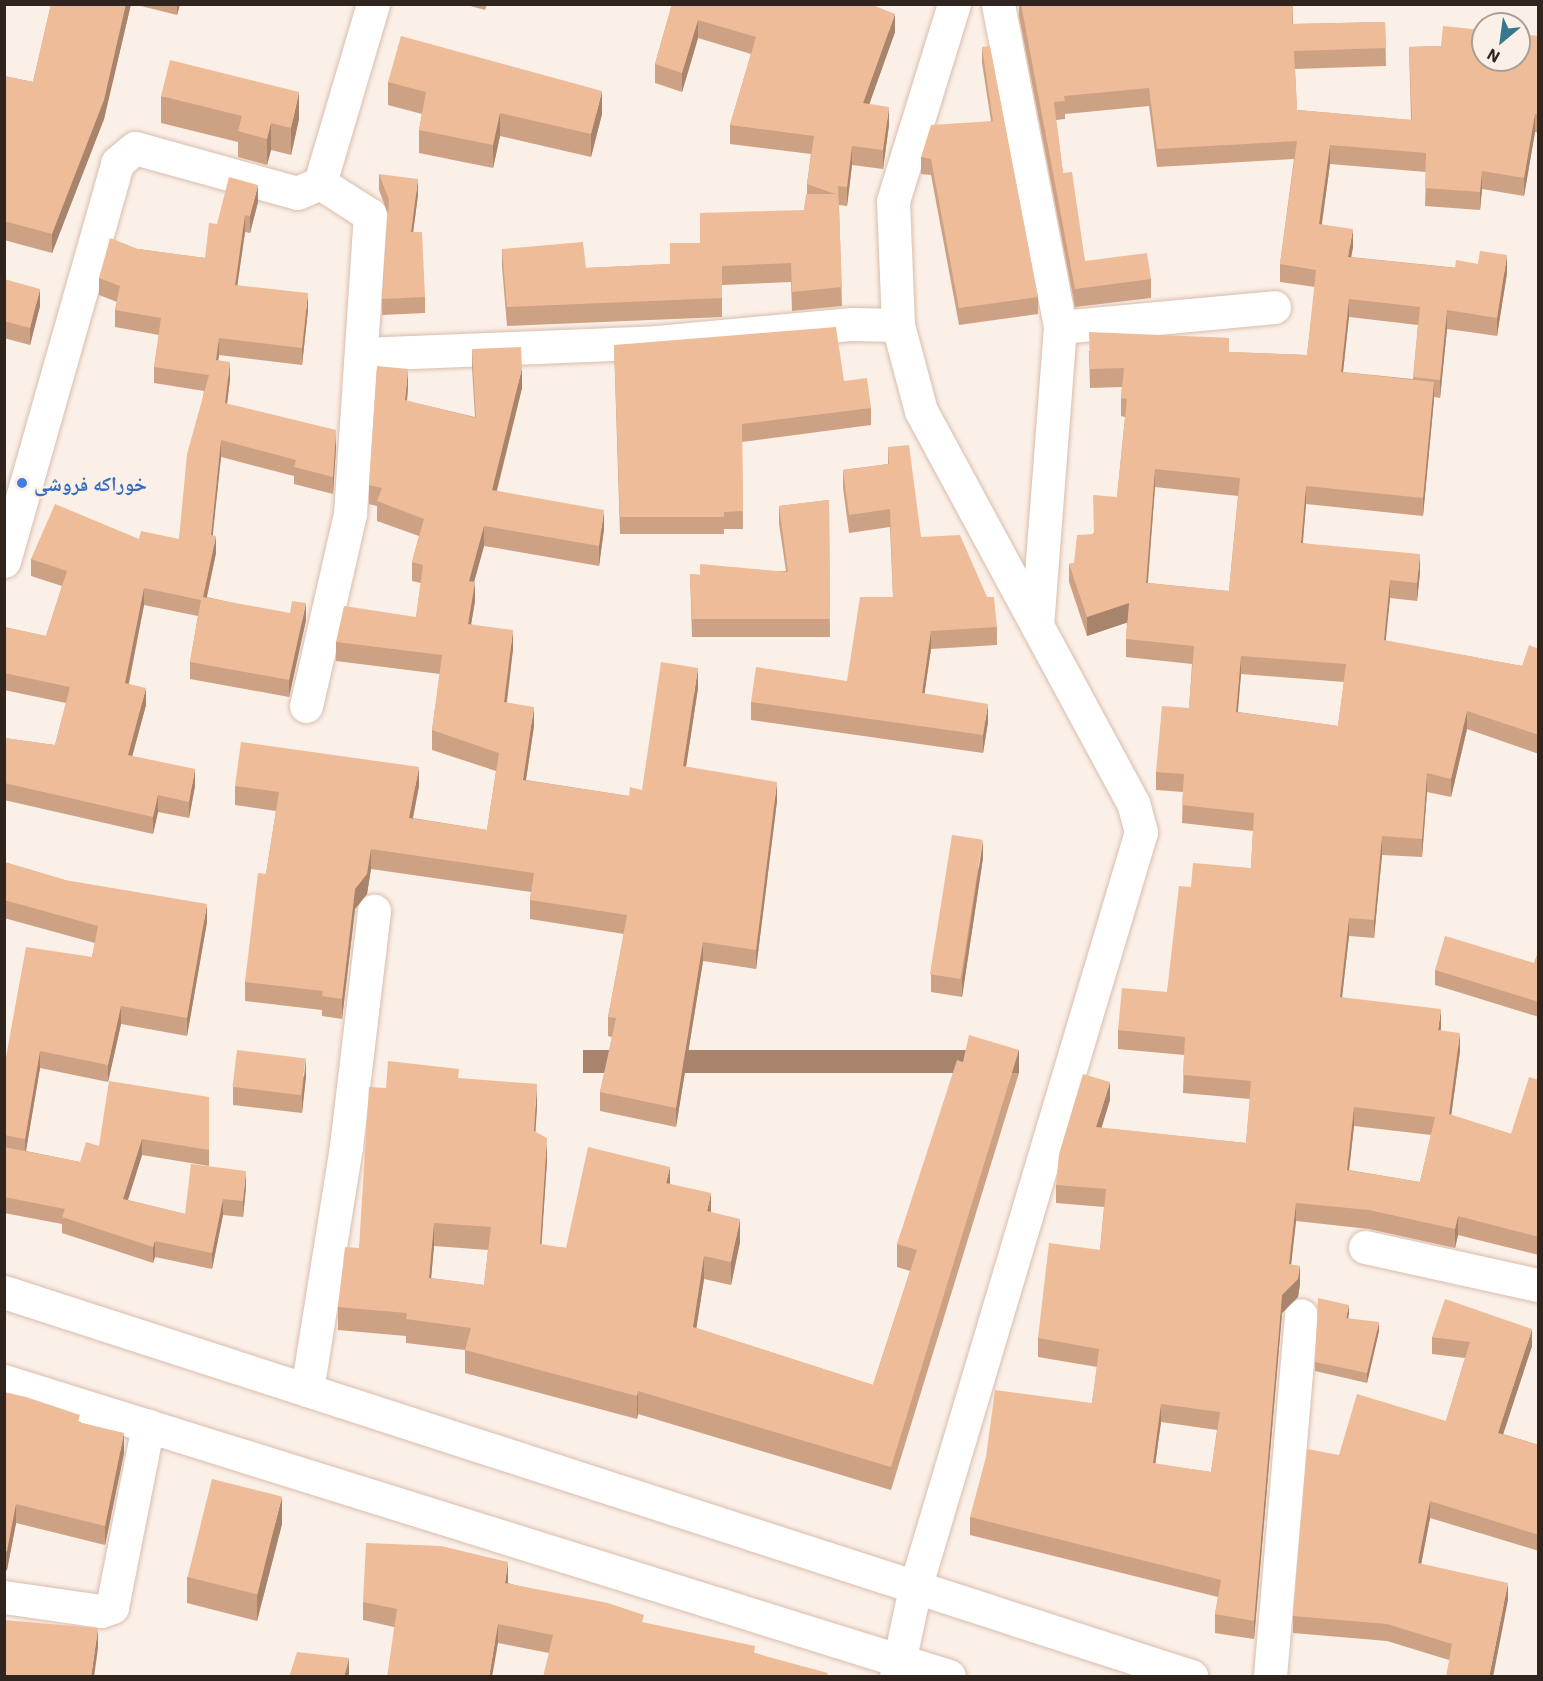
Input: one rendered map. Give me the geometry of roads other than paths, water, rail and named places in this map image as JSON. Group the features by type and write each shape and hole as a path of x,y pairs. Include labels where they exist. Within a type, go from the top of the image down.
{"main road":[{"path":"320,183 373,4"},
{"path":"899,1669 915,1588 1141,832 1133,804 921,411 898,325 893,201 954,4"},
{"path":"998,4 1060,327 1037,625"},
{"path":"4,561 117,163 124,152 135,148 297,193 320,183"},
{"path":"306,706 350,513 370,215 320,183"},
{"path":"1060,327 1274,307"},
{"path":"362,354 657,342 852,324 898,325"},
{"path":"307,1390 346,1146 374,911"},
{"path":"1365,1247 1539,1285"},
{"path":"4,1292 1191,1677"},
{"path":"1270,1677 1301,1315"},
{"path":"4,1381 899,1669 949,1677"},
{"path":"4,1597 101,1611 112,1606 148,1426"}],"place":[{"name":"خوراکه فروشی","path":"22,483"}]}
